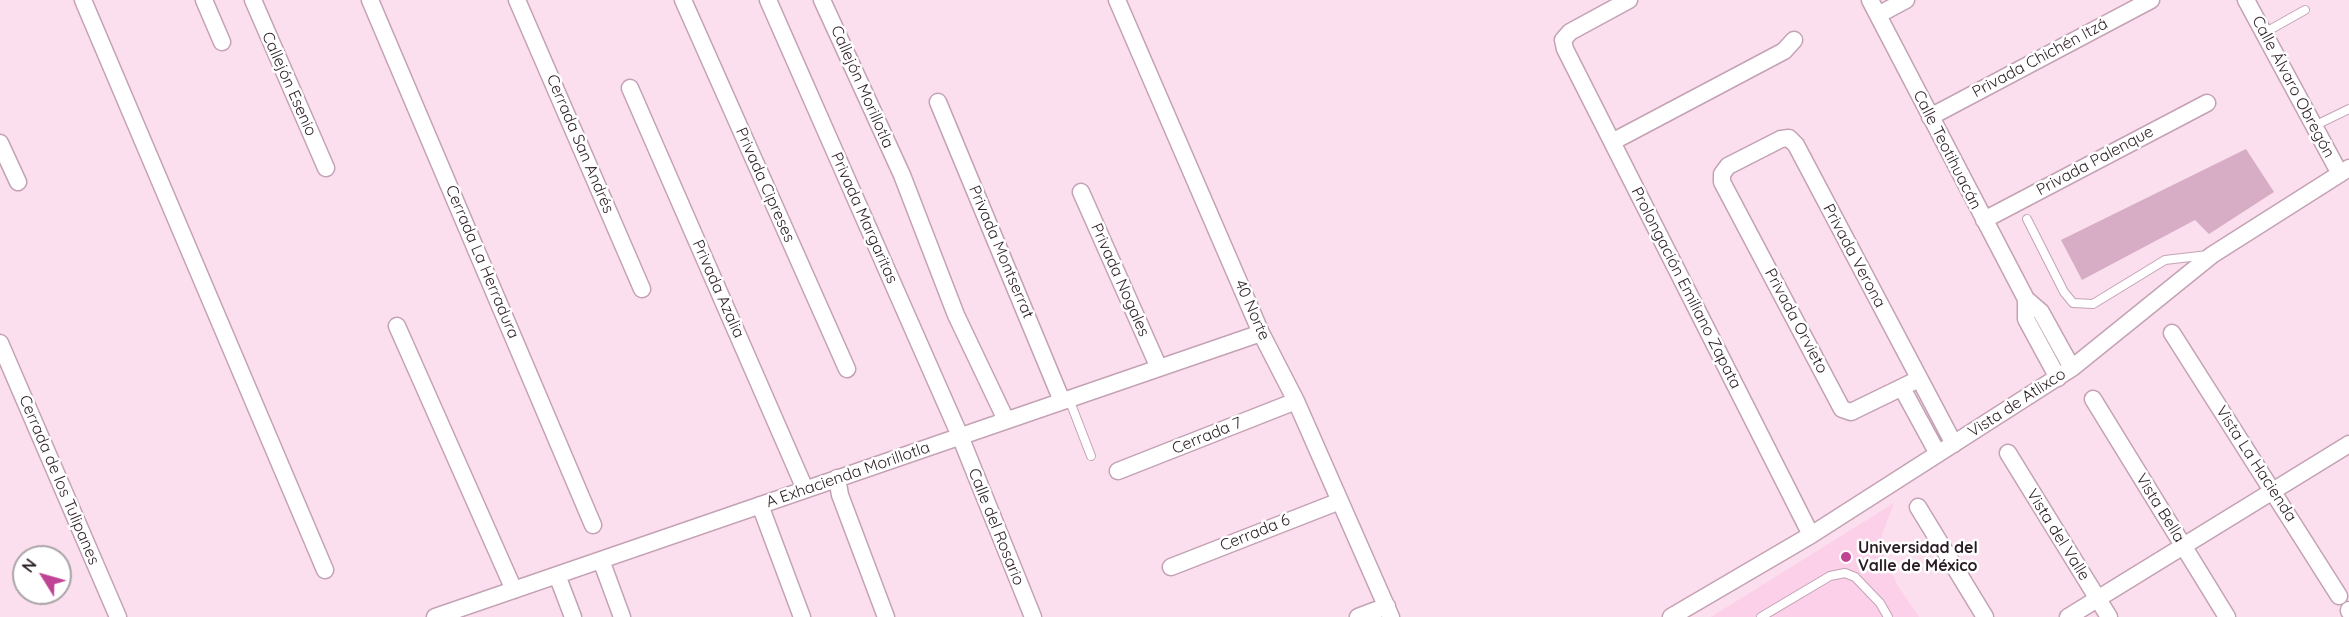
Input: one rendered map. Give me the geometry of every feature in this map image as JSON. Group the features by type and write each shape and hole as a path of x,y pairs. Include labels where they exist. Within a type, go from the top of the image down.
{"street":[{"path":"83,0 325,570"},
{"path":"204,0 222,42"},
{"name":"Callejón Esenio","path":"253,0 326,168"},
{"name":"Cerrada La Herradura","path":"370,0 593,525"},
{"name":"Cerrada San Andrés","path":"517,0 642,289"},
{"name":"Privada Cipreses","path":"683,0 847,369"},
{"name":"Privada Margaritas","path":"768,0 960,436"},
{"name":"Callejón Morillotla","path":"822,0 902,175 956,315 1006,420"},
{"name":"40 Norte","path":"1117,0 1261,333 1296,401 1389,612"},
{"name":"Prolongación Emiliano Zapata","path":"1629,0 1570,32 1563,40 1565,49 1811,534"},
{"path":"1874,7 1906,0"},
{"name":"Privada Chichén Itzá","path":"1930,117 2151,0"},
{"name":"Calle Álvaro Obregón","path":"2246,0 2314,126 2344,171"},
{"name":"Calle Teotihuacán","path":"1874,7 2026,299 2041,312 2072,368"},
{"path":"1612,142 1784,51 1794,40"},
{"name":"Privada Azalia","path":"630,88 805,489"},
{"name":"Privada Montserrat","path":"938,102 1066,400"},
{"name":"Privada Palenque","path":"1984,220 2206,103"},
{"name":"Privada Verona","path":"1722,174 1728,166 1781,140 1790,138 1796,145 1954,444"},
{"path":"0,143 18,182"},
{"name":"Vista de Atlixco","path":"1671,617 1811,534 2058,378 2212,255 2344,171"},
{"name":"Privada Orvieto","path":"1722,174 1722,182 1842,409 1851,412 1919,379"},
{"name":"Privada Nogales","path":"1081,192 1159,368"},
{"name":"Calle Teotihuacán","path":"2026,299 2026,319 2058,378"},
{"path":"397,326 514,590"},
{"name":"A Exhacienda Morillotla","path":"443,616 1261,333"},
{"name":"Vista La Hacienda","path":"2172,333 2339,596"},
{"name":"Cerrada de los Tulipanes","path":"0,343 118,617"},
{"path":"1902,388 1938,454"},
{"name":"Vista Bella","path":"2093,399 2227,617"},
{"name":"Cerrada 7","path":"1118,471 1296,401"},
{"name":"Calle del Rosario","path":"960,436 1033,617"},
{"path":"2068,617 2349,444"},
{"name":"Vista del Valle","path":"2008,453 2109,617"},
{"path":"837,478 840,495 886,617"},
{"name":"Cerrada 6","path":"1171,567 1340,501"},
{"path":"760,505 802,617"},
{"path":"1918,507 1985,617"},
{"path":"601,560 622,617"},
{"path":"557,575 573,617"},
{"path":"1358,617 1389,612"}],"lane":[{"path":"2264,33 2305,10"},
{"path":"2314,126 2349,109"},
{"path":"2028,219 2064,292 2073,303 2092,304 2165,260 2212,255"},
{"path":"1066,400 1091,456"},
{"path":"1761,617 1830,576 1845,573 1855,578 1880,603 1888,617"}],"shaded area":[{"path":"2246,149 2274,192 2209,234 2195,220 2082,280 2061,240"},
{"name":"Universidad del Valle de México","path":"1894,503 1882,535 1882,552 1898,586 1919,617 1711,617"}],"place":[{"name":"Universidad del Valle de México","path":"1846,557"}]}
